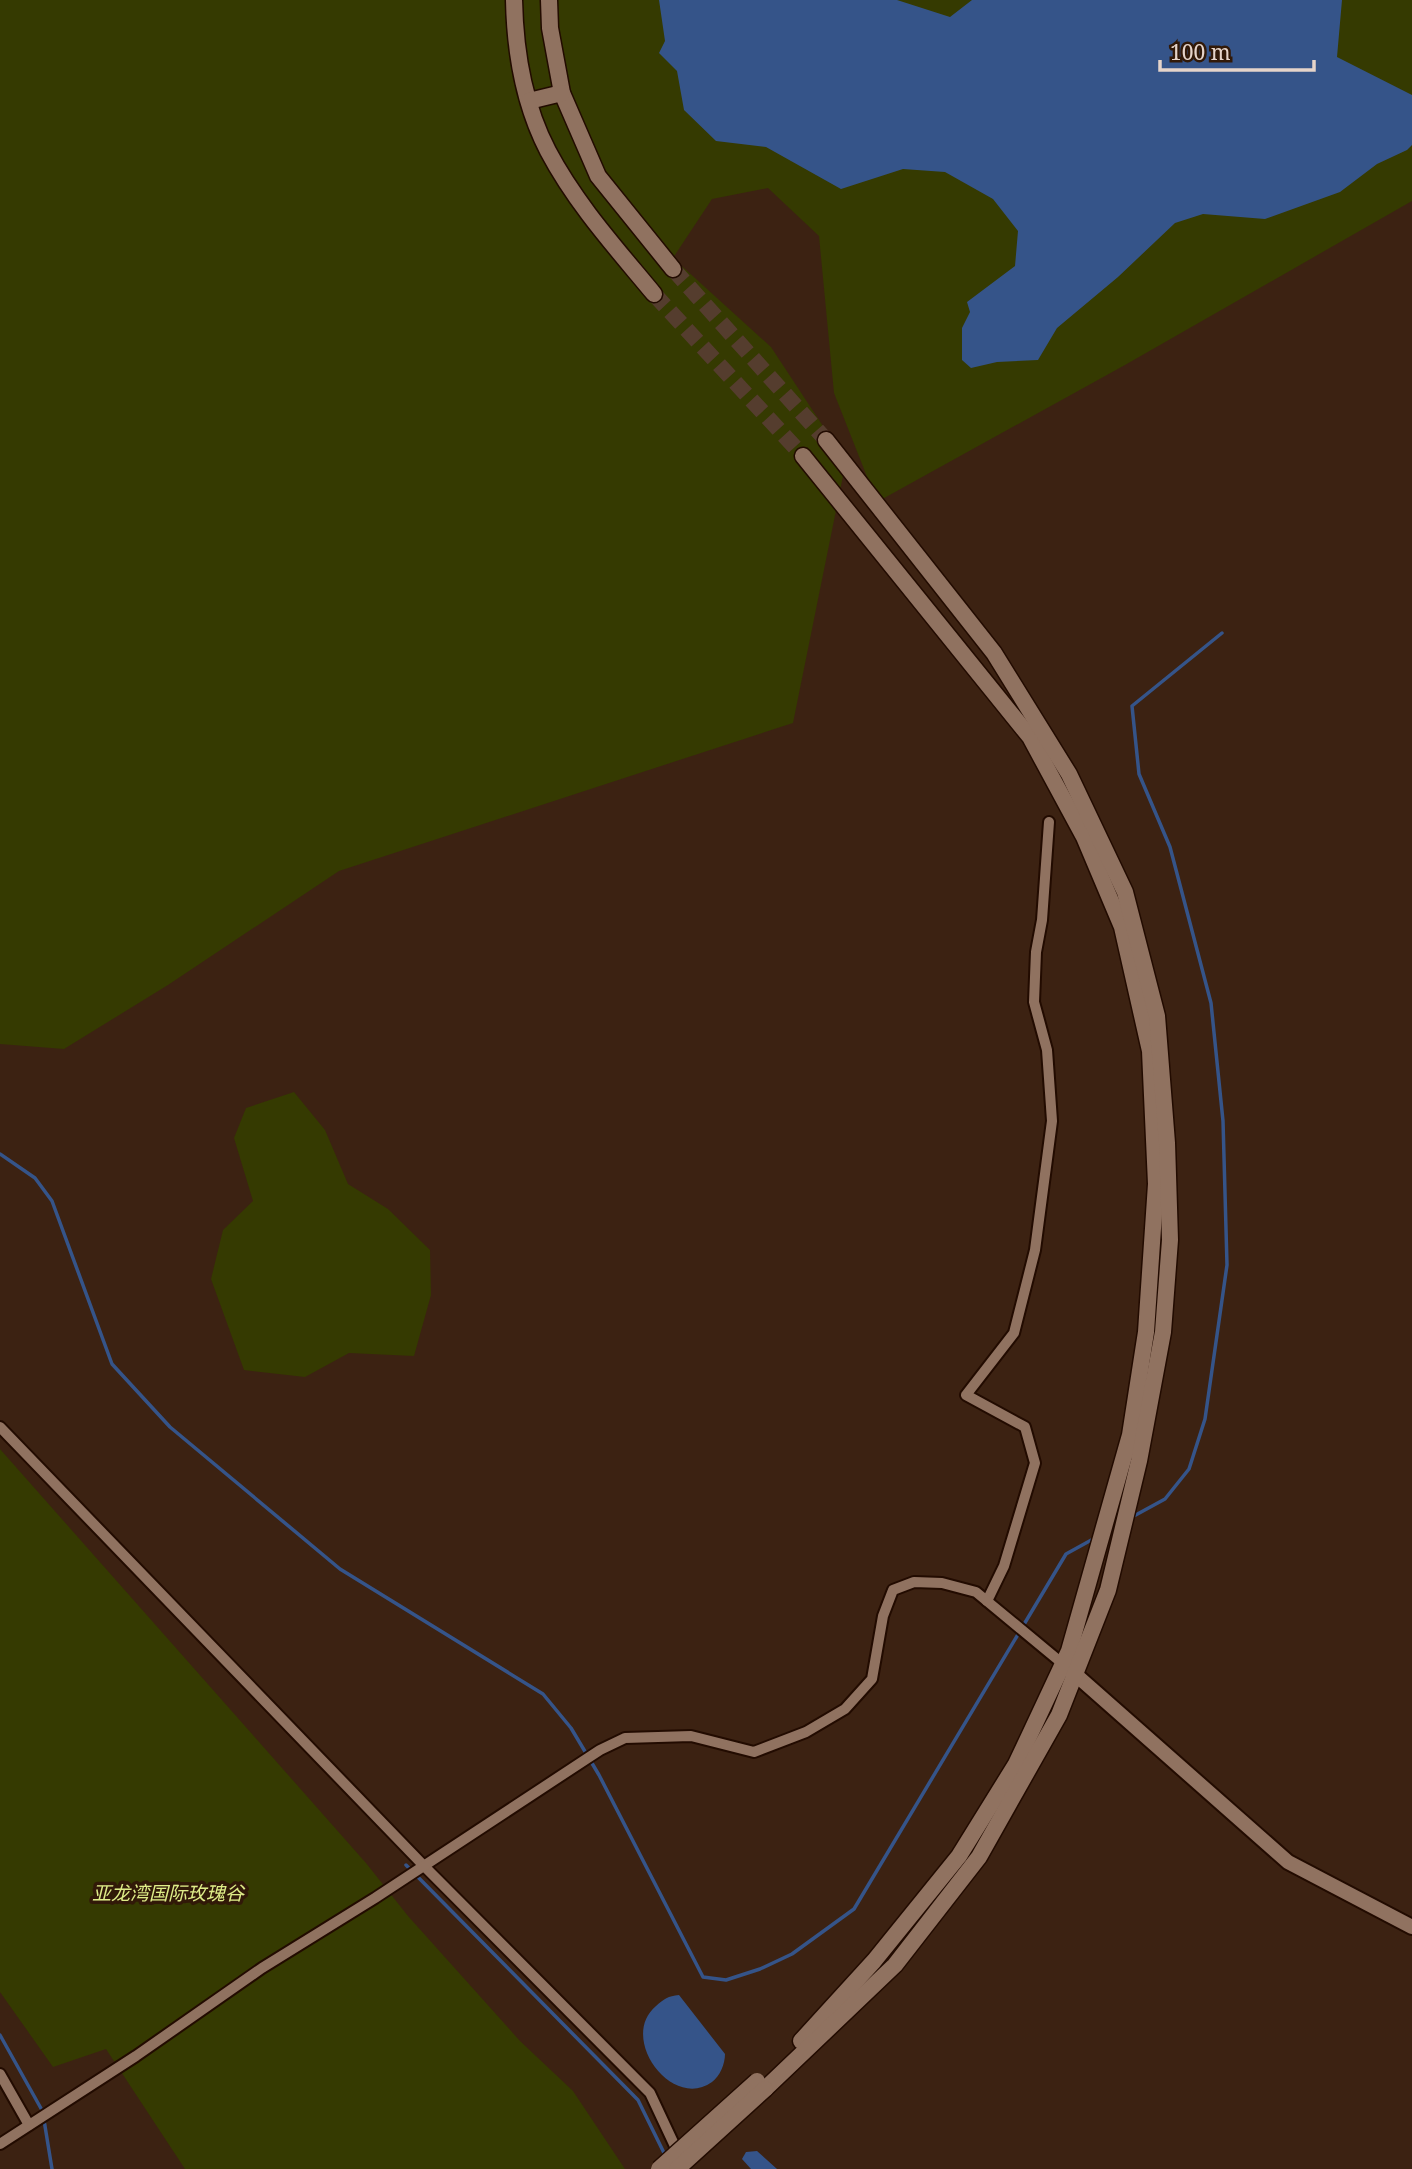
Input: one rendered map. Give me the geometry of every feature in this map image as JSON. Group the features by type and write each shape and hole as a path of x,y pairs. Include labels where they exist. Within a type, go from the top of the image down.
{"main road":[{"path":"514,0 520,66 529,101 548,150 589,216 654,294"},
{"path":"549,0 550,28 562,93 598,176 673,269"},
{"path":"529,101 562,93"},
{"path":"677,2169 761,2085 874,1961 959,1856 1016,1764 1069,1651 1150,1359 1163,1332 1166,1298 1170,1240 1167,1143 1157,1016 1125,892 1069,774 994,653 825,440"},
{"path":"659,2169 761,2085 895,1965 979,1857 1059,1715 1108,1590 1139,1461 1150,1359 1149,1300 1156,1184 1150,1051 1122,927 1084,837 1030,737 803,456"},
{"path":"1149,1300 1150,1312 1157,1318 1161,1315 1166,1298"}],"street":[{"path":"988,1601 1004,1566 1035,1463 1025,1427 966,1395 1014,1333 1035,1250 1052,1121 1047,1050 1034,1002 1036,952 1042,920 1049,822"},
{"path":"0,1427 424,1866 650,2093 685,2169"},
{"path":"0,2144 136,2056 262,1968 600,1750 625,1738 691,1736 754,1752 806,1732 845,1709 872,1679 883,1616 893,1590 914,1582 942,1583 976,1592 1076,1675 1289,1862 1412,1927"},
{"path":"0,2074 29,2125"}],"green space":[{"path":"0,0 1412,0 1412,201 1125,365 877,502 834,393 819,236 768,188 712,199 673,258 771,347 846,461 793,723 339,871 168,985 64,1049 0,1044"},
{"path":"294,1092 325,1130 348,1184 388,1209 430,1250 431,1295 414,1356 349,1353 305,1377 244,1370 211,1279 223,1230 253,1201 234,1138 246,1108"},
{"name":"亚龙湾国际玫瑰谷","path":"0,1449 366,1863 408,1916 520,2041 573,2091 625,2169 185,2169 106,2049 53,2067 0,1992"}],"water":[{"path":"659,0 897,0 950,17 972,0 1342,0 1337,57 1412,95 1412,145 1377,164 1340,192 1265,219 1203,214 1175,223 1118,277 1057,328 1038,360 997,362 971,368 962,360 962,328 970,312 967,302 1015,266 1018,231 993,199 945,172 903,169 841,189 766,147 716,141 684,110 677,71 659,53 665,41"},
{"path":"679,1995 725,2054 723,2066 717,2076 712,2082 697,2088 681,2087 667,2079 655,2067 646,2052 643,2035 646,2020 666,1998"},
{"path":"757,2151 777,2169 751,2169 742,2159 746,2152"}],"waterway":[{"path":"1132,1517 1165,1499 1189,1469 1205,1419 1227,1265 1223,1121 1211,1003 1170,847 1139,774 1132,706 1222,633"},
{"path":"0,1154 35,1178 52,1201 112,1364 170,1427 340,1569 543,1694 571,1728 599,1775 703,1977 726,1980 760,1969 792,1954 854,1909 1066,1554 1095,1538"},
{"path":"406,1865 638,2100 666,2157"},
{"path":"0,2035 43,2112"},
{"path":"44,2120 52,2169"}],"tunnel":[{"path":"673,269 826,440"},
{"path":"654,294 803,456"}]}
